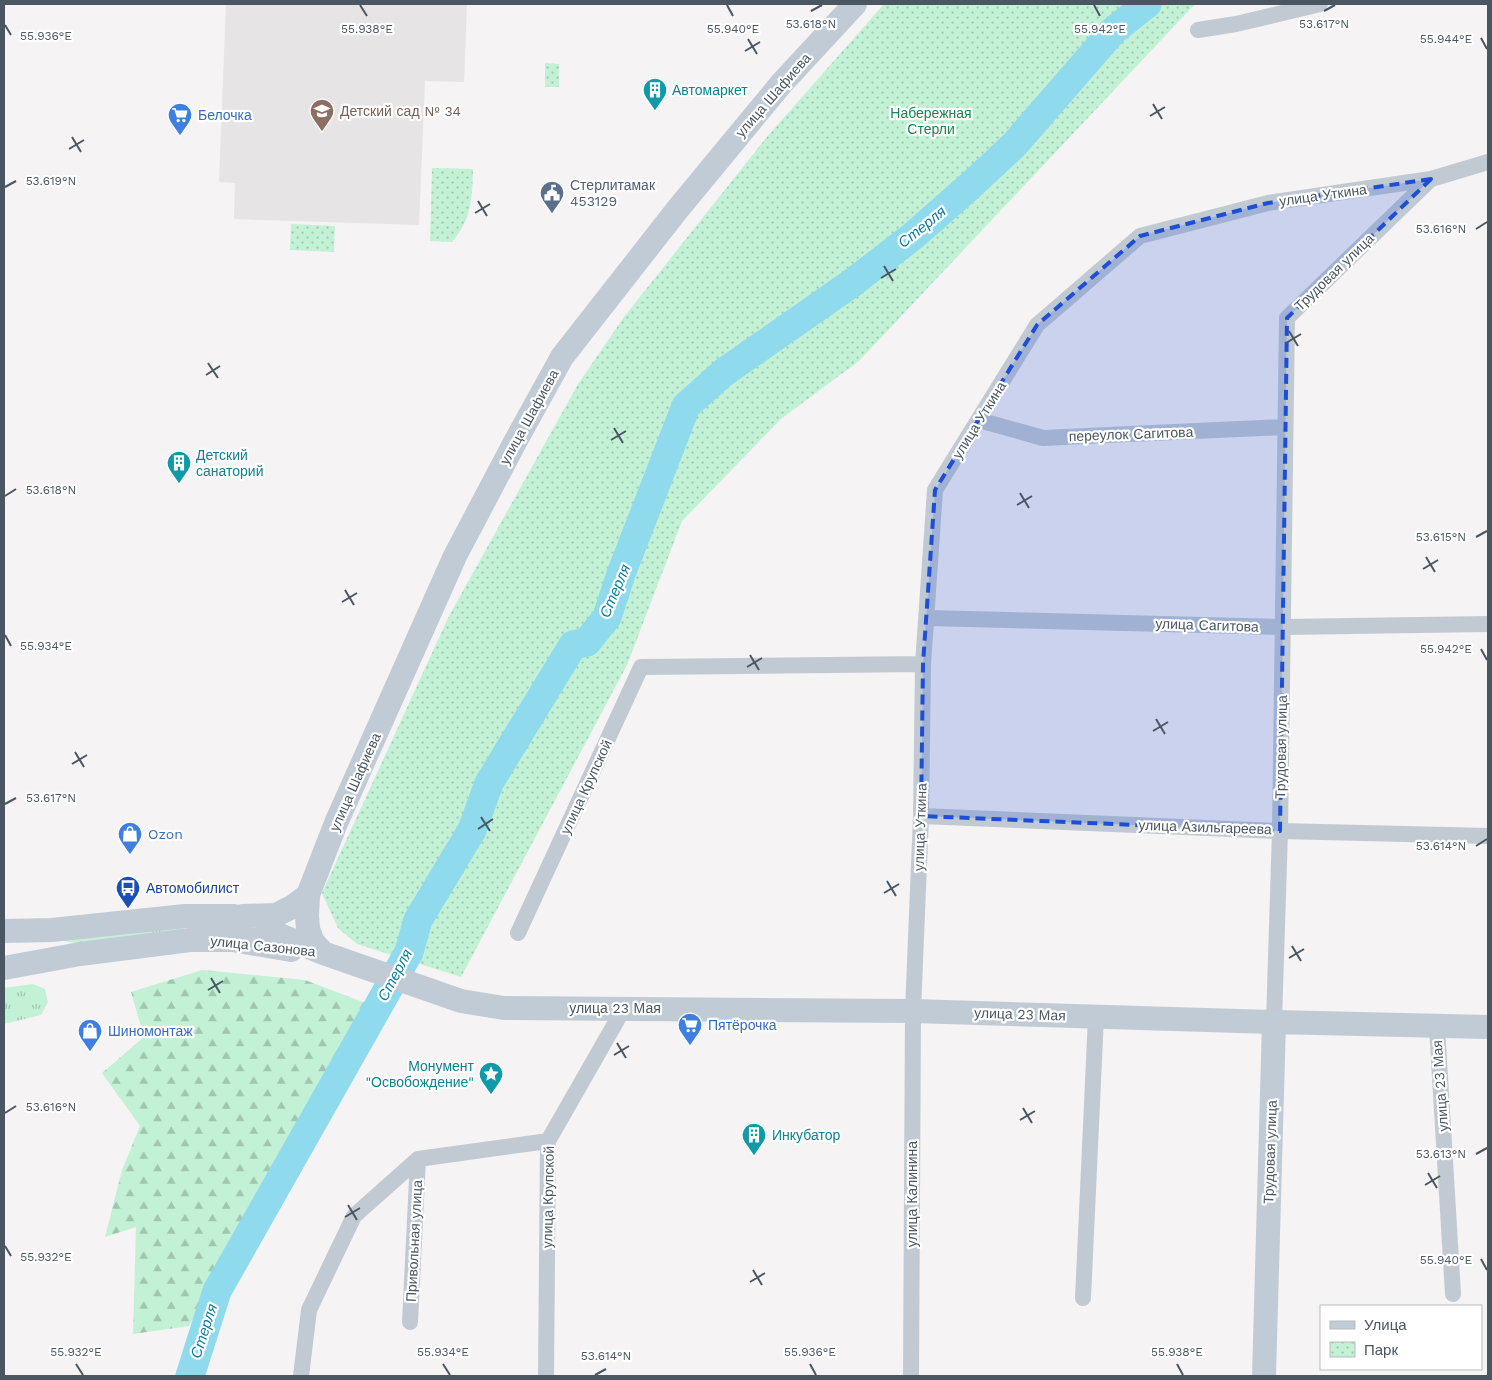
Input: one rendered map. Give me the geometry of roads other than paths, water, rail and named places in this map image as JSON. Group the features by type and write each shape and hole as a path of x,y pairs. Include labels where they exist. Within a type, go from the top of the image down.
{"main road":[{"name":"улица Шафиева","path":"308,895 336,823 454,556 562,357 677,210 781,84 855,4"},
{"path":"234,916 276,915 292,907 308,895"},
{"path":"308,895 308,929 313,942 323,953"},
{"path":"185,916 194,926 193,937 190,940"},
{"name":"улица Сазонова","path":"4,931 52,930 185,916 234,916 323,953"},
{"name":"улица Сазонова","path":"4,968 80,954 190,940 234,940 323,953"},
{"name":"улица 23 Мая","path":"323,953 461,1001 504,1008 913,1011 1488,1027"},
{"name":"Трудовая улица","path":"1264,1376 1274,1022"}],"street":[{"path":"1198,30 1236,24 1320,4"},
{"name":"улица Уткина","path":"913,1011 921,816 923,664 935,490 1037,325 1140,236 1268,203 1431,179 1488,162"},
{"name":"Трудовая улица","path":"1274,1022 1280,831 1287,318 1431,179"},
{"name":"переулок Сагитова","path":"979,420 1043,438 1285,428"},
{"name":"улица Сагитова","path":"927,618 1282,627 1488,624"},
{"name":"улица Крупской","path":"518,934 641,667 923,664"},
{"name":"улица Азильгареева","path":"921,816 1280,831 1488,836"},
{"name":"улица Крупской","path":"546,1376 548,1141 624,1008"},
{"name":"улица Калинина","path":"911,1376 913,1011"},
{"path":"1083,1298 1096,1017"},
{"name":"улица 23 Мая","path":"1437,1026 1454,1294"},
{"path":"418,1159 548,1141"},
{"name":"Привольная улица","path":"410,1322 418,1159"},
{"name":"Привольная улица","path":"302,1376 308,1310 354,1216 418,1159"}],"waterway":[{"name":"Стерля","path":"190,1376 217,1291 409,952 418,920 472,830 489,783 573,645 587,642 607,617 621,574 686,406 723,373 852,283 913,236 1014,145 1113,31 1147,4"}],"place":[{"name":"Автомаркет","path":"655,111"},
{"name":"Детский сад № 34","path":"322,132"},
{"name":"Белочка","path":"180,136"},
{"name":"Стерлитамак 453129","path":"552,214"},
{"name":"Детский санаторий","path":"179,484"},
{"name":"Ozon","path":"130,855"},
{"name":"Автомобилист","path":"128,909"},
{"name":"Пятёрочка","path":"690,1046"},
{"name":"Шиномонтаж","path":"90,1052"},
{"name":"Монумент \"Освобождение\"","path":"491,1095"},
{"name":"Инкубатор","path":"754,1156"}],"park label":[{"name":"Набережная Стерли","path":"931,122"}]}
